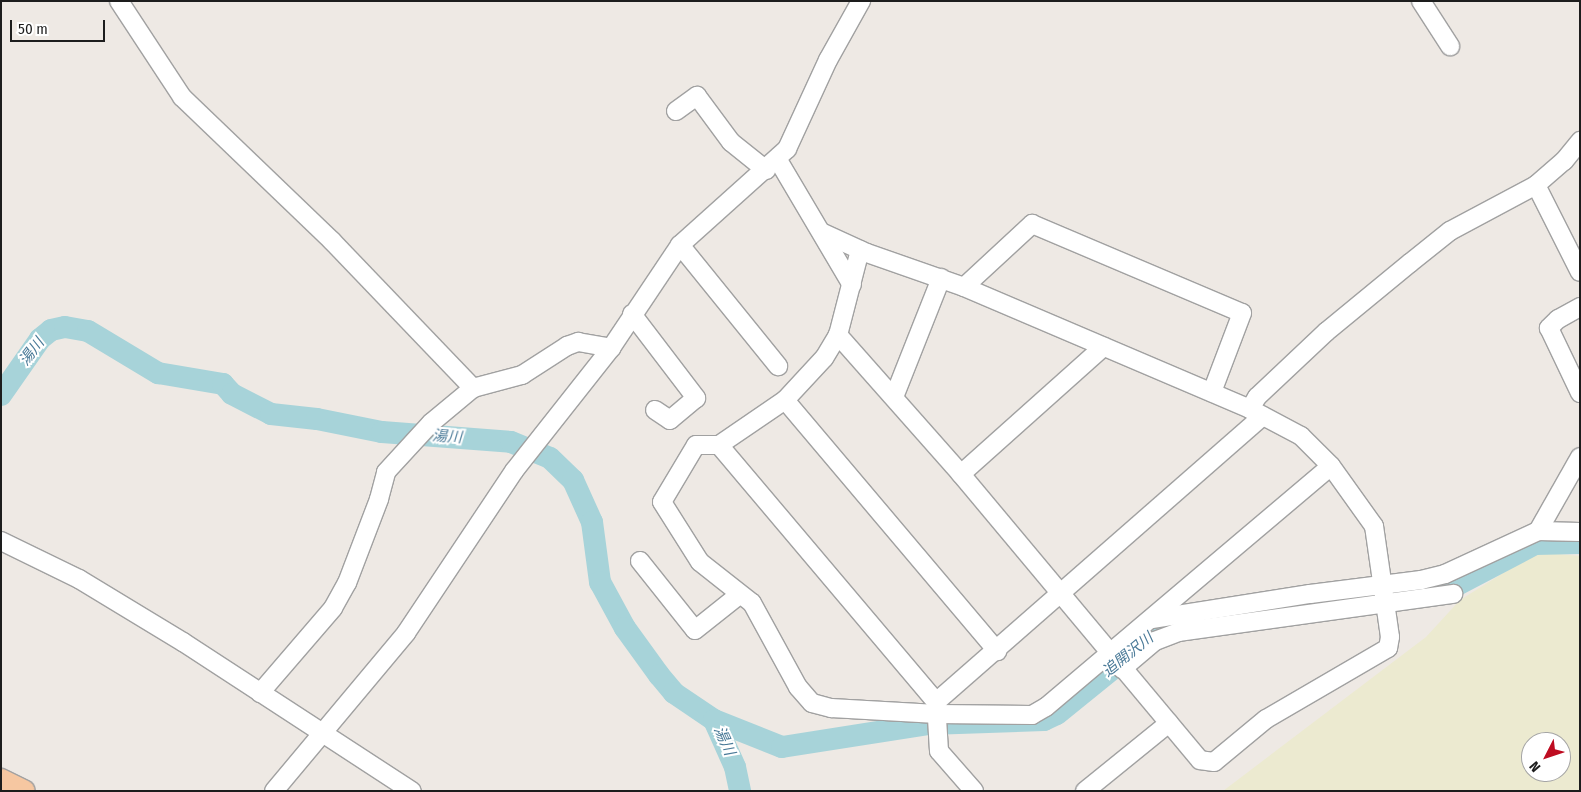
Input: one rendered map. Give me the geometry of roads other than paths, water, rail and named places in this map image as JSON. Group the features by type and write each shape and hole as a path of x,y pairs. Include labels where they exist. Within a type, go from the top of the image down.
{"main road":[{"path":"1,780 24,791"}],"street":[{"path":"119,1 182,97 332,241 473,388"},
{"path":"274,791 406,633 464,543 514,471 611,348 680,245 772,165 794,138 828,60 861,1"},
{"path":"1421,1 1450,46"},
{"path":"676,112 697,96 731,142 772,165 823,233 852,285"},
{"path":"937,717 998,651 1061,595 1256,412 1257,397 1326,332 1450,232 1536,185 1564,162 1580,140"},
{"path":"1536,185 1580,272"},
{"path":"964,286 1032,224 1242,313 1212,392"},
{"path":"823,233 860,250 964,286 1102,347 1212,392 1256,412 1301,436 1331,466 1374,526 1390,637 1388,648 1266,719 1214,762 1200,760 1115,661 961,474 838,335"},
{"path":"680,245 778,366"},
{"path":"860,250 838,335 818,365 785,400 719,445 696,445 662,502 700,562 739,595 752,603 798,687 812,703 831,708 937,717 1032,714 1046,707 1115,661 1178,632 1385,595 1421,580 1445,574 1538,532 1580,532"},
{"path":"894,397 941,278"},
{"path":"1580,308 1558,318 1550,328 1580,393"},
{"path":"632,314 696,398 670,420 655,410"},
{"path":"260,693 333,608 347,582 379,499 386,472 430,423 473,388 522,375 578,342 611,348"},
{"path":"961,474 1102,347"},
{"path":"785,400 998,651"},
{"path":"719,445 937,717 939,750 974,791"},
{"path":"1538,532 1580,457"},
{"path":"1115,661 1152,619 1331,466"},
{"path":"1,541 79,579 183,642 412,791"},
{"path":"640,560 695,630 739,595"},
{"path":"1152,619 1385,595 1453,594"},
{"path":"1085,791 1168,723"}],"waterway":[{"name":"湯川","path":"1,395 40,339 51,330 65,327 88,331 158,373 223,384 232,394 271,414 317,419 382,432 511,442 550,458 573,480 592,522 600,582 625,628 659,675 674,693 714,720 782,747 929,724 1044,720 1057,714 1120,663 1143,640 1163,628 1195,622"},
{"name":"追開沢川","path":"1425,591 1457,585 1535,544 1580,543"},
{"name":"湯川","path":"714,720 735,767 740,791"}]}
